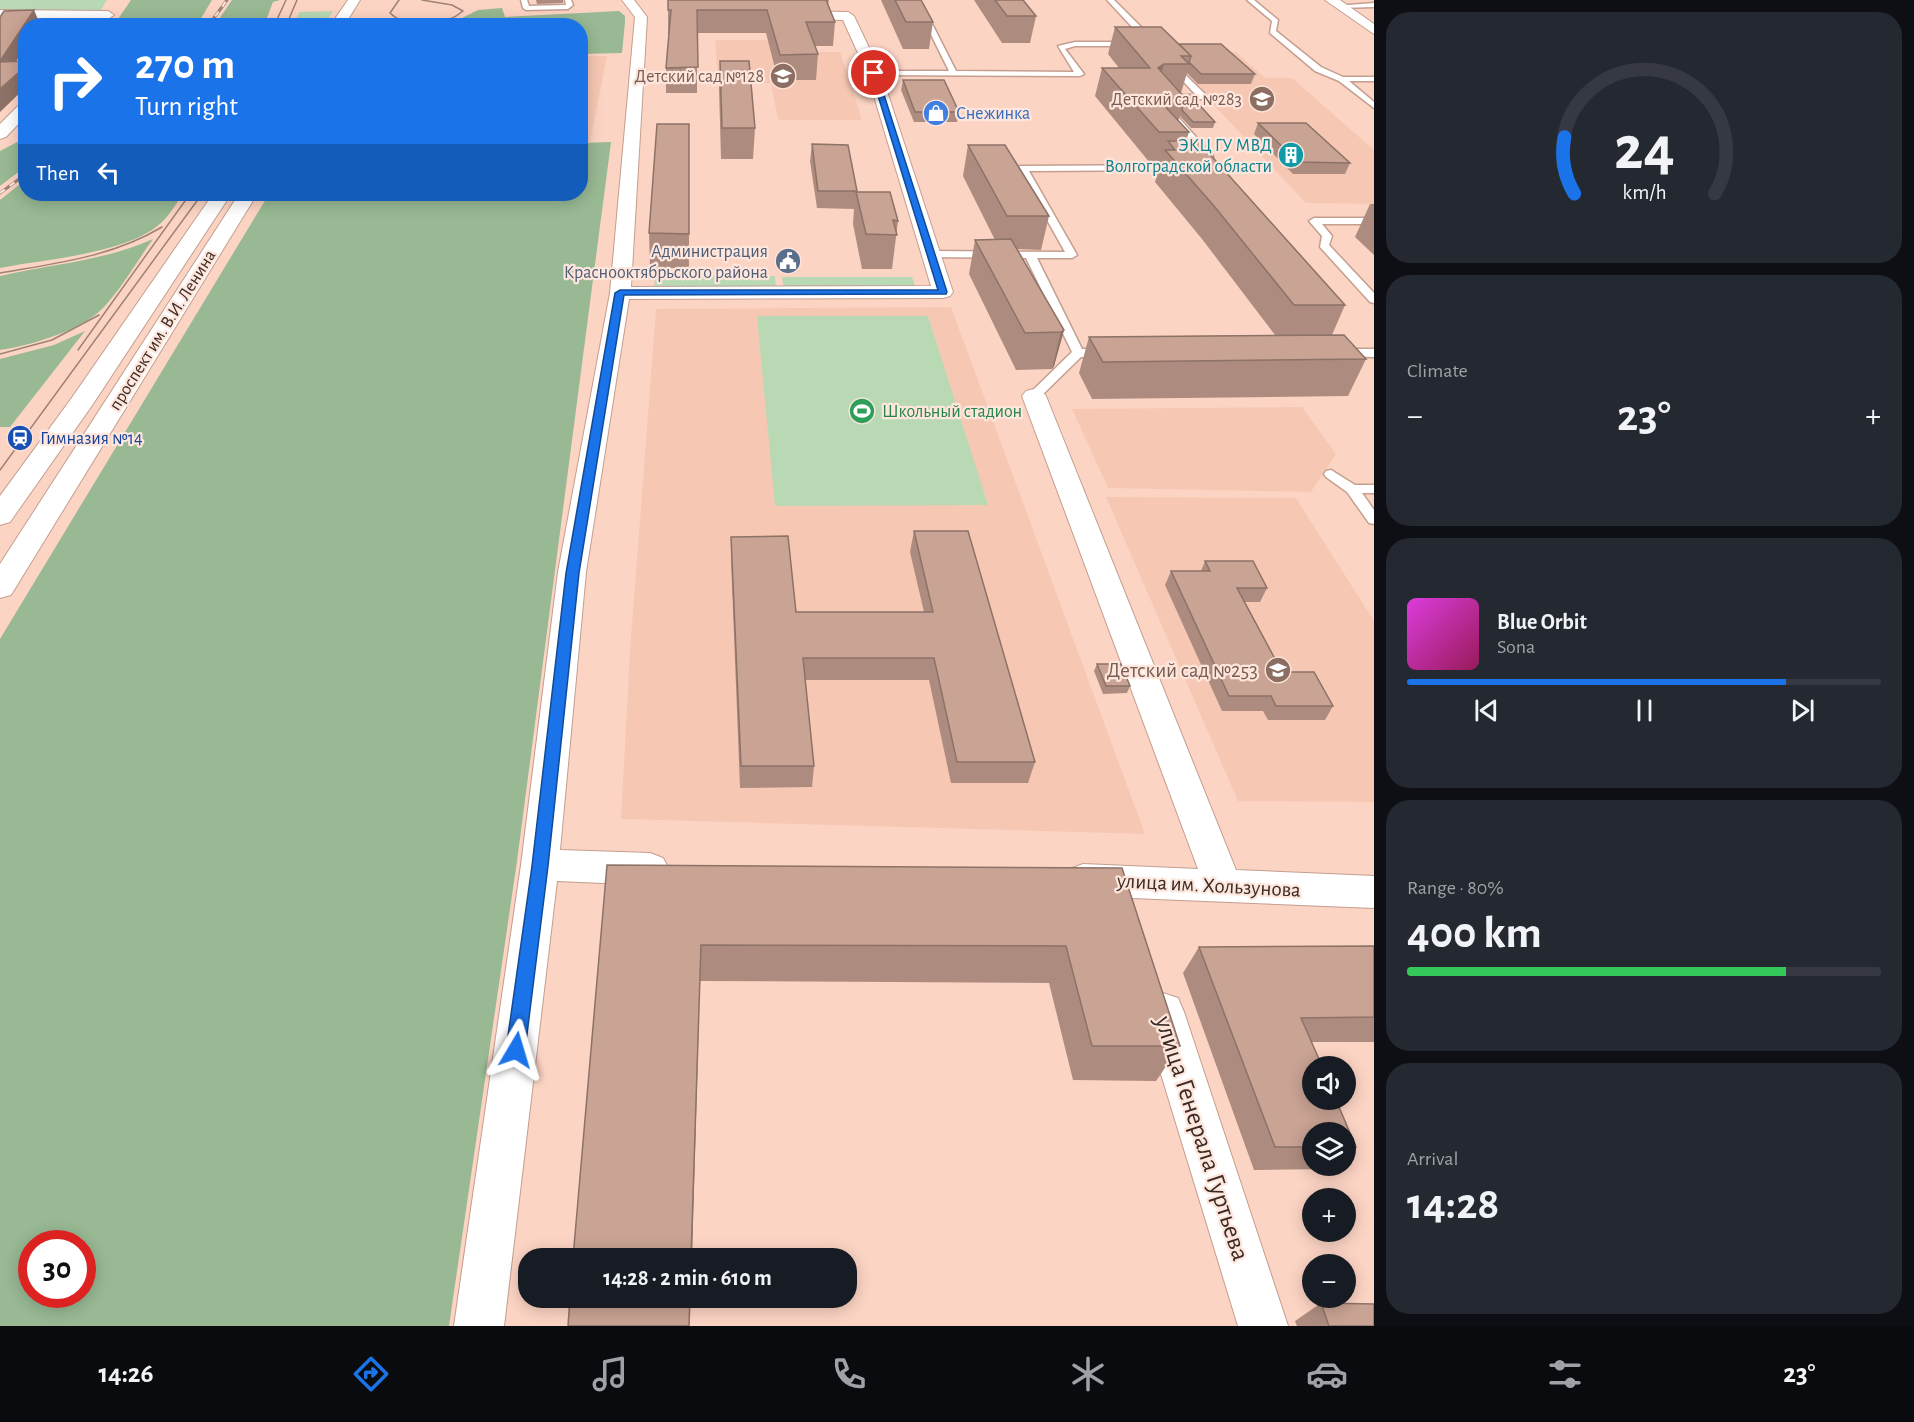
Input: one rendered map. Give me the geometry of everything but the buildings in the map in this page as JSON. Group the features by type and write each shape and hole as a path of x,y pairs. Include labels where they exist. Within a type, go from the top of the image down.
{"main road":[{"path":"342,18 354,0"},
{"path":"1335,3 1374,30"},
{"name":"проспект им. В.И. Ленина","path":"0,516 217,201"},
{"name":"проспект им. В.И. Ленина","path":"0,588 244,201"}],"street":[{"path":"105,18 117,0"},
{"path":"479,1326 540,866 572,573 620,293 640,11"},
{"path":"620,293 943,292 874,73 848,16 778,12"},
{"path":"0,14 108,15"},
{"path":"0,134 18,115"},
{"path":"1034,396 1209,844 1223,887"},
{"path":"540,866 684,870"},
{"name":"улица им. Хользунова","path":"1050,879 1127,898 1223,887 1374,892"},
{"name":"улица Генерала Гуртьева","path":"1150,972 1263,1326"}],"lane":[{"path":"524,0 526,8 538,9 568,7 570,5 568,0"},
{"path":"917,0 954,74"},
{"path":"1110,0 1152,44 1161,48"},
{"path":"1250,0 1276,21 1272,32 1318,69 1342,79 1374,106"},
{"path":"1335,3 1374,5"},
{"path":"874,73 1080,74 1061,48 1075,44 1152,44"},
{"path":"1156,96 1203,97 1167,59"},
{"path":"1342,79 1374,79"},
{"path":"1171,114 1219,168 1207,168"},
{"path":"932,254 1072,255 1023,168 1196,168"},
{"path":"1374,221 1314,221 1327,236 1324,245 1374,300"},
{"path":"1030,255 1078,353"},
{"path":"1327,353 1374,352"},
{"path":"1034,396 1078,353 1113,353"},
{"path":"1331,474 1352,489 1374,520"},
{"path":"1352,489 1374,489"}],"shaded area":[{"name":"Детский сад №128","path":"715,40 793,40 796,52 840,52 862,120 778,120 771,83 718,83"},
{"path":"1164,52 1236,52 1265,78 1292,78 1374,150 1374,204 1306,203"},
{"path":"588,56 607,56 590,142 588,142"},
{"path":"951,307 1145,834 621,819 630,651 656,309"},
{"path":"1302,407 1336,454 1311,492 1108,488 1072,409"},
{"name":"Детский сад №253","path":"1106,497 1296,498 1374,621 1374,802 1238,801"}],"green space":[{"path":"0,0 107,0 99,13 0,12"},
{"path":"131,0 212,0 201,18 119,18"},
{"path":"232,0 280,0 273,2 267,18 220,18"},
{"path":"502,8 505,17 619,11 625,16 622,53 588,54 588,18 462,18 478,10"},
{"path":"333,11 328,18 297,18 299,12"},
{"path":"18,142 18,172 0,186 0,151"},
{"path":"611,142 517,861 449,1326 0,1326 0,639 265,201 588,201 588,143"},
{"path":"18,186 18,201 178,201 164,220 131,241 86,253 0,268 0,200"},
{"path":"153,239 117,292 94,316 55,336 0,350 0,276 97,257"},
{"path":"655,276 775,276 776,291 654,291"},
{"path":"782,277 912,277 917,291 784,291"},
{"name":"Школьный стадион","path":"757,316 928,316 988,505 775,506"},
{"path":"85,331 10,427 0,427 0,359 54,345"}],"tram line":[{"path":"278,18 286,0"},
{"path":"289,18 297,0"},
{"path":"397,18 390,13 399,0"},
{"path":"422,0 452,5 463,11 452,18"},
{"path":"78,350 185,201"},
{"path":"0,470 197,201"},
{"path":"0,273 84,258 124,245 162,227"},
{"path":"0,354 52,340 99,315"}],"railway":[{"path":"214,18 227,0"},
{"path":"0,193 18,180"}],"place":[{"name":"Детский сад №128","path":"783,76"},
{"name":"Детский сад №283","path":"1262,99"},
{"name":"Снежинка","path":"936,113"},
{"name":"ЭКЦ ГУ МВД Волгоградской области","path":"1291,155"},
{"name":"Администрация Краснооктябрьского района","path":"788,261"},
{"name":"Школьный стадион","path":"862,411"},
{"name":"Гимназия №14","path":"20,438"},
{"name":"Детский сад №253","path":"1278,670"}],"route":[{"path":"516,1050 540,866 572,573 620,293 943,292 874,73"}]}
